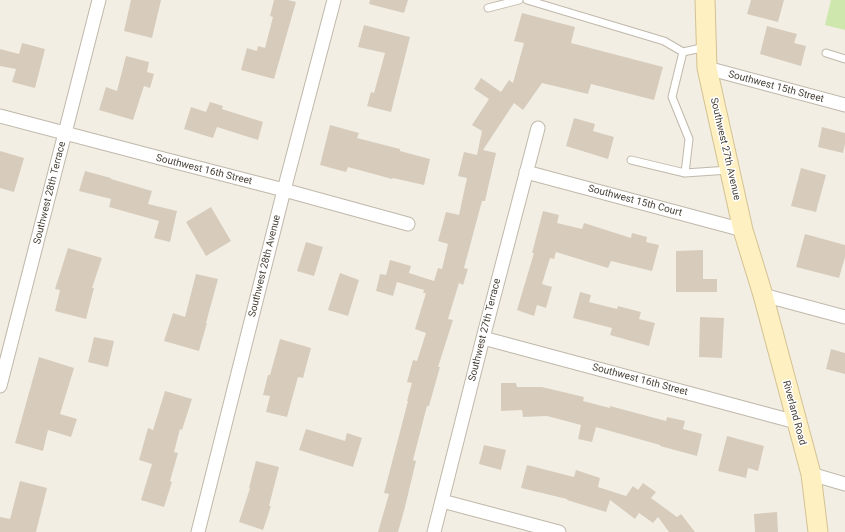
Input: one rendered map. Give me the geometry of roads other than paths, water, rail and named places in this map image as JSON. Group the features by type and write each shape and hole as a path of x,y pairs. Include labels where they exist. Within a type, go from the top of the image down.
{"street":[{"name":"Southwest 28th Terrace","path":"0,386 99,0"},
{"name":"Southwest 28th Avenue","path":"198,532 284,190 334,0"},
{"name":"Southwest 27th Avenue","path":"705,0 707,68 743,230 763,295"},
{"name":"Southwest 15th Street","path":"707,68 845,105"},
{"name":"Southwest 16th Street","path":"0,116 408,224"},
{"name":"Southwest 27th Terrace","path":"434,532 538,128"},
{"name":"Southwest 15th Court","path":"526,172 743,230"},
{"path":"763,295 845,317"},
{"name":"Riverland Road","path":"763,295 811,474 818,532"},
{"name":"Southwest 16th Street","path":"483,338 796,422"},
{"path":"811,474 845,484"},
{"path":"442,501 559,532"}],"lane":[{"path":"488,8 519,0"},
{"path":"527,0 664,41 683,52 706,47"},
{"path":"683,52 672,97 689,139 685,172"},
{"path":"826,53 845,59"},
{"path":"631,160 685,172 729,170"}]}
